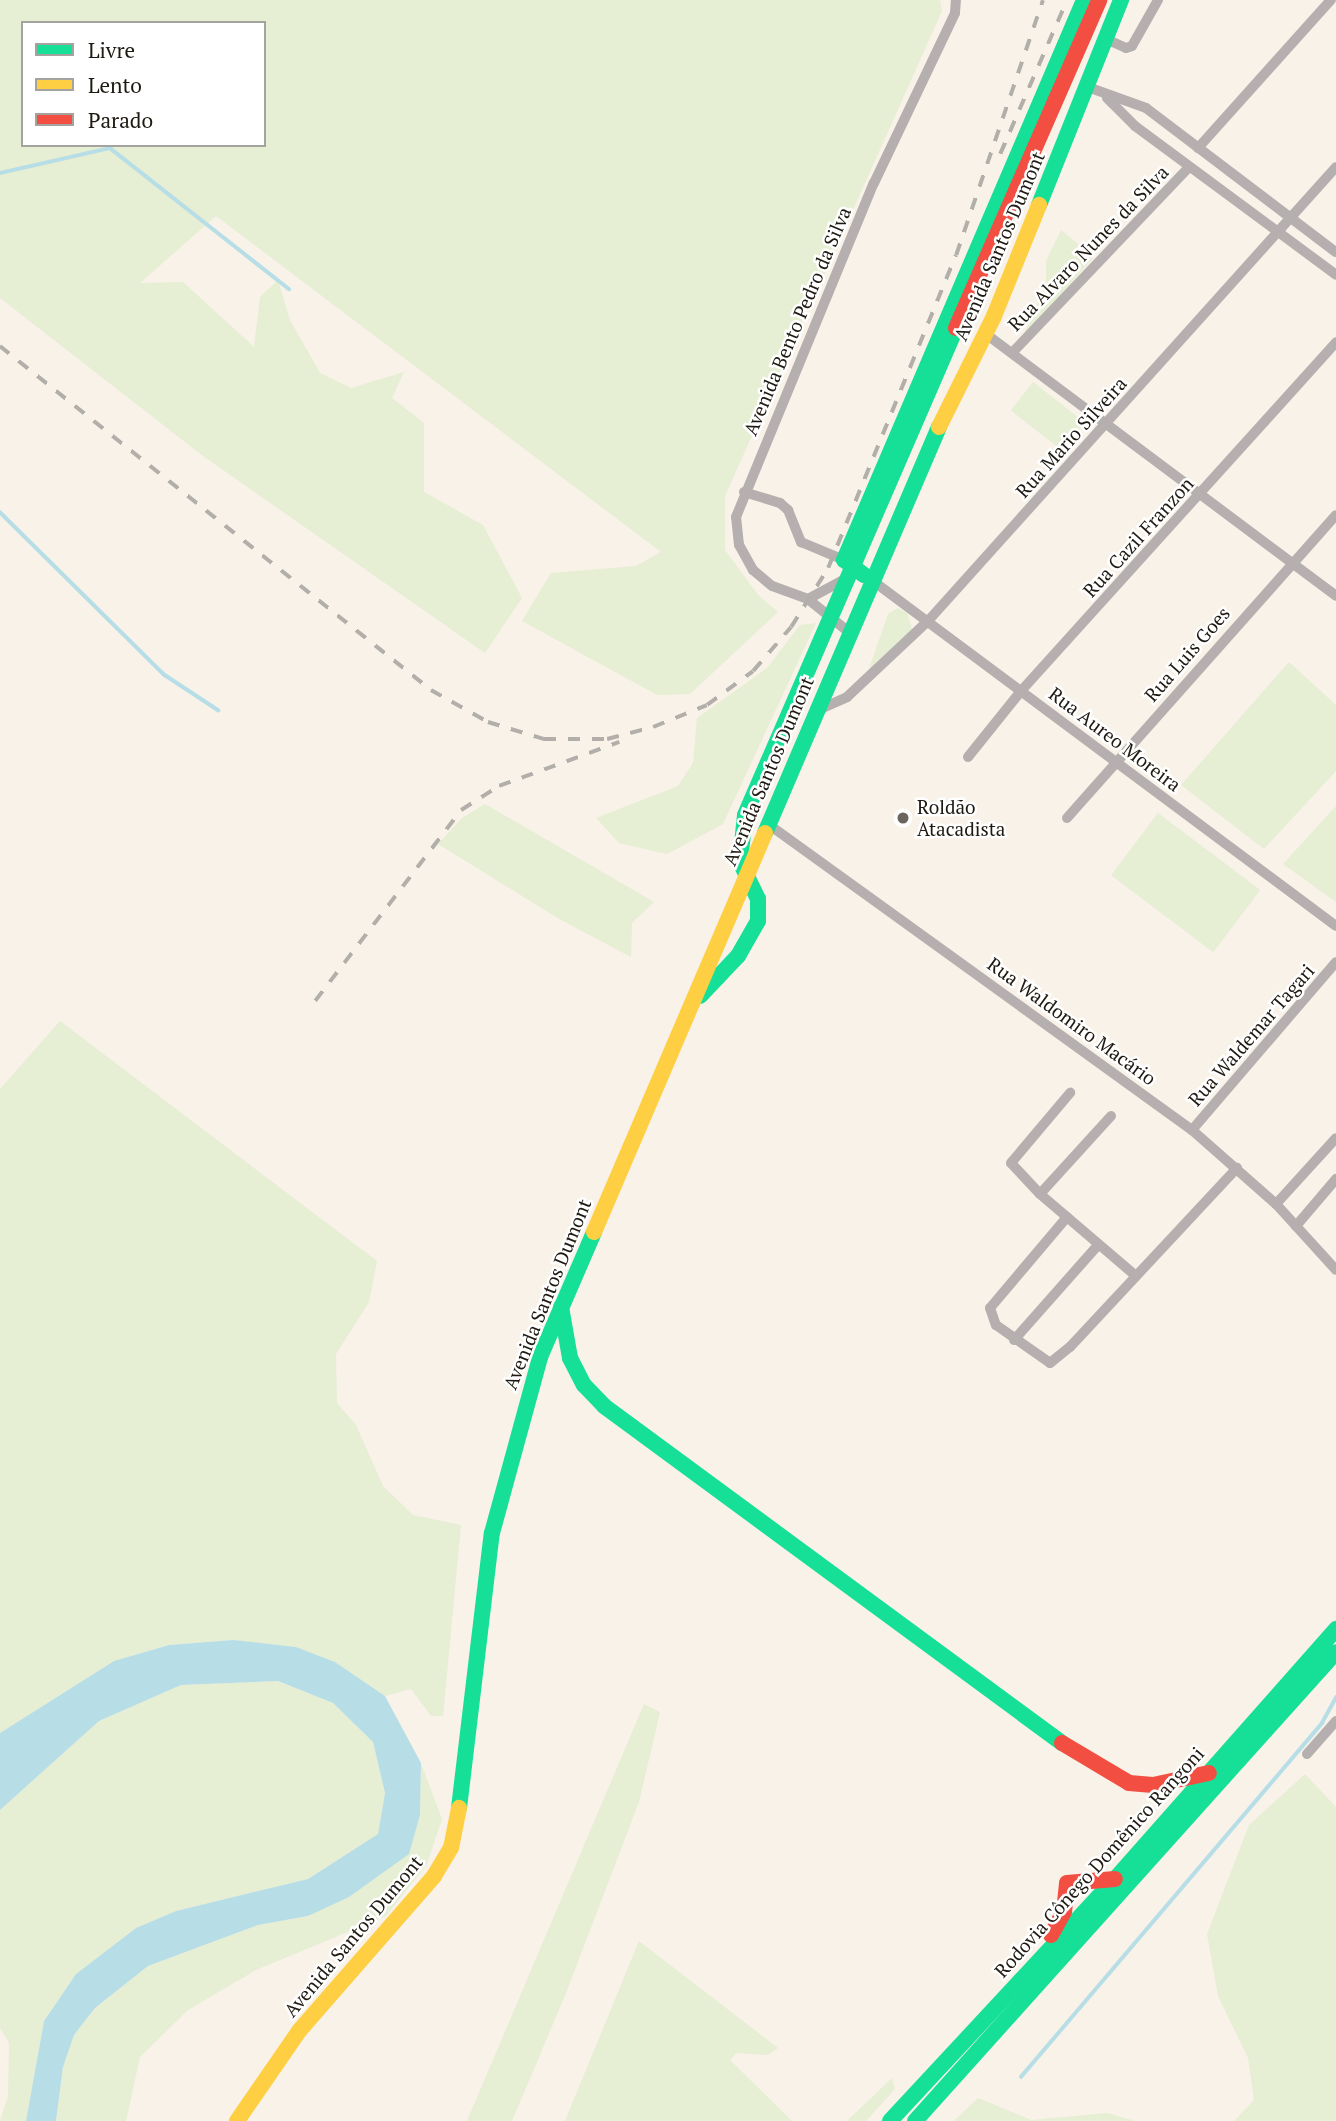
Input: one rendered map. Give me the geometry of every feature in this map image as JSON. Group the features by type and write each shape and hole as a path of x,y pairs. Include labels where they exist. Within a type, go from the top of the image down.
{"main road":[{"name":"Avenida Santos Dumont","path":"850,565 1084,0"},
{"name":"Avenida Santos Dumont","path":"850,565 1099,0"},
{"name":"Avenida Santos Dumont","path":"237,2121 299,2031 434,1876 451,1848 466,1776 492,1533 520,1418 561,1307 694,1003 816,711 939,427 986,334 1121,0"},
{"path":"694,1003 738,956 755,928 760,908 744,879 739,846 745,815 831,622 850,565 873,581"},
{"path":"561,1307 569,1357 584,1385 604,1406 1084,1759 1114,1777 1142,1785 1209,1773"},
{"name":"Rodovia Cônego Domênico Rangoni","path":"890,2121 1115,1878 1336,1629"},
{"name":"Rodovia Cônego Domênico Rangoni","path":"915,2121 1336,1652"},
{"path":"993,2010 997,1997 1061,1920 1067,1883 1115,1878"}],"street":[{"name":"Avenida Bento Pedro da Silva","path":"850,634 831,622 808,599 772,586 748,563 737,532 744,492 874,183 955,13 956,0"},
{"path":"1106,38 1126,48 1132,46 1158,0"},
{"path":"1198,148 1329,4"},
{"path":"1086,86 1105,96 1146,108 1336,252"},
{"path":"1105,96 1135,126 1336,275"},
{"name":"Rua Alvaro Nunes da Silva","path":"1012,353 1189,167"},
{"name":"Rua Mario Silveira","path":"816,711 847,697 928,621 1336,167"},
{"path":"986,334 1198,496 1336,596"},
{"name":"Rua Cazil Franzon","path":"968,757 1021,691 1336,342"},
{"path":"744,492 780,503 788,510 801,542 850,565 839,585 808,599"},
{"name":"Rua Luis Goes","path":"1067,818 1336,515"},
{"name":"Rua Aureo Moreira","path":"873,581 1336,926"},
{"name":"Rua Waldomiro Macário","path":"768,824 1192,1130 1276,1205 1336,1270"},
{"name":"Rua Waldemar Tagari","path":"1192,1130 1336,962"},
{"path":"1070,1093 1011,1163 1040,1194 1136,1276"},
{"path":"1040,1194 1111,1116"},
{"path":"1276,1205 1336,1138"},
{"path":"1067,1217 990,1308 996,1325 1050,1363 1237,1168"},
{"path":"1296,1226 1336,1179"},
{"path":"1014,1340 1098,1245"},
{"path":"1307,1754 1336,1721"}],"green space":[{"path":"0,0 940,0 942,11 725,496 725,550 758,595 778,612 690,694 657,695 522,621 551,573 636,566 661,552 216,216 140,283 183,282 254,347 260,297 278,280 290,320 320,373 351,388 404,372 392,398 424,423 424,492 483,525 522,598 485,653 203,456 0,298"},
{"path":"1061,230 1094,257 1021,340 1046,285 1046,261"},
{"path":"1033,382 1085,423 1063,451 1011,410"},
{"path":"898,608 907,613 912,629 869,669 888,614"},
{"path":"816,623 723,824 667,854 619,843 596,818 678,786 693,763 697,718 767,668 800,625"},
{"path":"1289,662 1336,705 1336,771 1264,849 1181,785"},
{"path":"485,804 654,902 632,923 631,957 561,920 438,844 462,818"},
{"path":"1336,806 1336,902 1283,864"},
{"path":"1158,813 1260,890 1213,952 1111,875"},
{"path":"60,1021 377,1261 369,1302 336,1354 337,1403 356,1425 383,1486 413,1515 461,1525 443,1716 431,1716 411,1689 385,1696 335,1662 296,1647 232,1640 169,1645 114,1661 0,1733 0,1089"},
{"path":"278,1681 333,1703 373,1742 385,1793 378,1834 308,1879 176,1911 136,1928 76,1974 44,2021 26,2121 0,2121 8,2096 9,2043 0,2028 0,1810 99,1721 181,1685"},
{"path":"644,1704 660,1712 639,1802 566,1993 512,2121 467,2121"},
{"path":"421,1763 442,1819 427,1864 386,1916 256,1970 188,2010 140,2057 126,2121 56,2121 63,2067 74,2035 95,2008 148,1966 258,1925 309,1916 420,1815"},
{"path":"1305,1774 1336,1807 1336,2121 1234,2121 1254,2100 1248,2058 1218,1996 1207,1934 1249,1825"},
{"path":"639,1941 778,2048 768,2055 736,2053 730,2060 792,2121 565,2121"},
{"path":"892,2078 895,2089 866,2121 847,2121"},
{"path":"978,2098 1031,2120 1107,2113 1135,2121 954,2121"}],"water":[{"path":"233,1640 296,1647 335,1662 385,1696 421,1763 420,1815 409,1854 349,1897 308,1916 258,1925 148,1966 95,2008 74,2035 63,2067 56,2121 26,2121 44,2021 76,1974 136,1928 176,1911 308,1879 378,1834 385,1793 373,1742 333,1703 278,1681 181,1685 99,1721 0,1810 0,1733 114,1661 169,1645"}],"waterway":[{"path":"0,173 110,148 289,289"},
{"path":"0,512 165,675 218,710"},
{"path":"1021,2077 1322,1723 1336,1698"}],"railway":[{"path":"0,346 431,690 488,722 544,739 607,739 653,727 707,705 753,671 791,627 828,568 956,255 1043,0"},
{"path":"1000,154 1067,0"},
{"path":"315,1001 461,810 499,786 619,742"}],"traffic: fast":[{"path":"864,575 844,560 1084,0"},
{"path":"1039,205 1121,0"},
{"path":"700,996 738,956 758,921 758,899 740,862 745,815 956,328"},
{"path":"765,833 939,427"},
{"path":"459,1808 492,1533 540,1357 594,1232"},
{"path":"561,1307 570,1358 584,1385 604,1406 1062,1743"},
{"path":"890,2121 1115,1879 1336,1629"},
{"path":"915,2121 1336,1652"}],"traffic: slow":[{"path":"939,427 994,316 1039,205"},
{"path":"594,1232 765,833"},
{"path":"237,2121 299,2031 434,1876 451,1848 459,1808"}],"traffic: jam":[{"path":"956,328 1099,0"},
{"path":"1062,1743 1129,1783 1153,1785 1209,1773"},
{"path":"1051,1935 1064,1912 1067,1883 1115,1879"}],"place":[{"name":"Roldão Atacadista","path":"903,818"}]}
